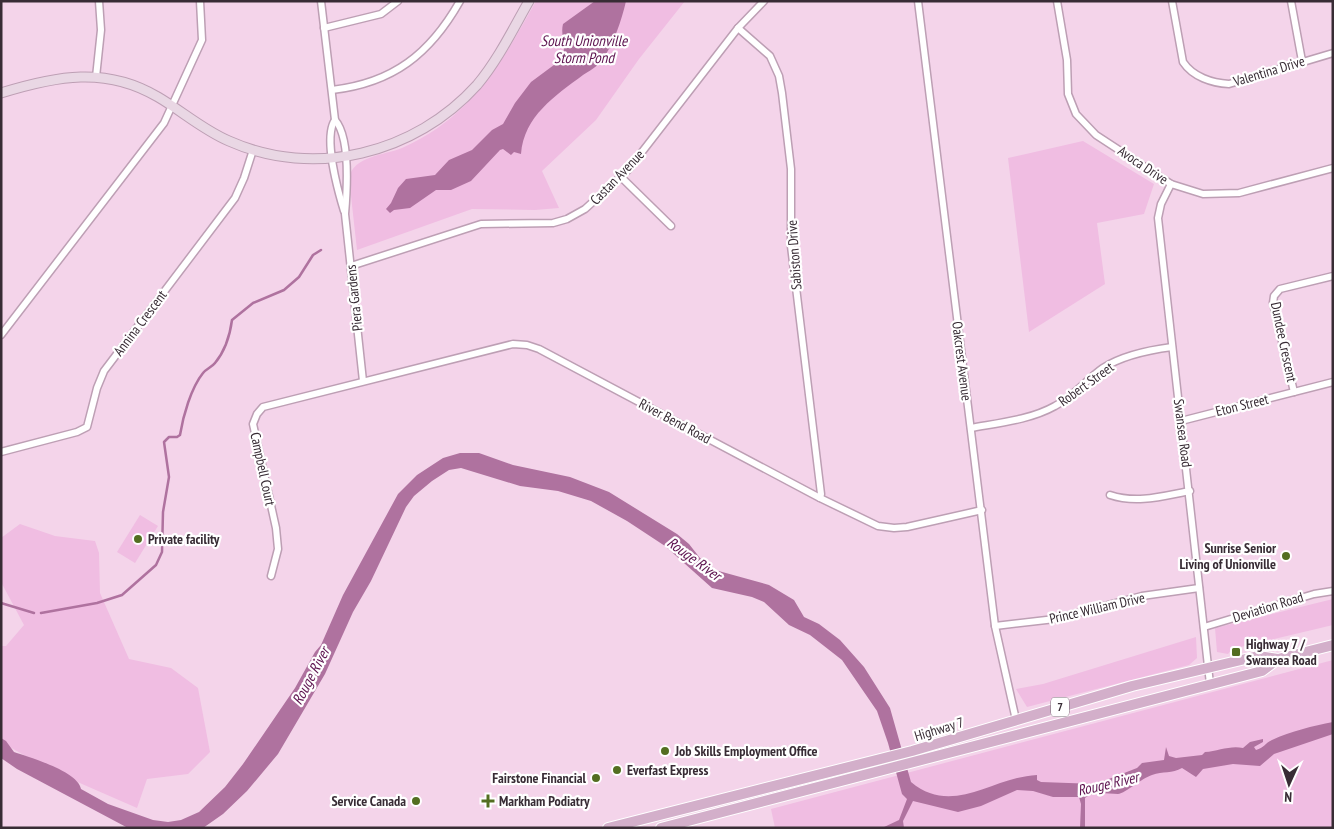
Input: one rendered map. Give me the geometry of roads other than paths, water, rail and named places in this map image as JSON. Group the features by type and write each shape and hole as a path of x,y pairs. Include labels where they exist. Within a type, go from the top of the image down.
{"main road":[{"name":"Highway 7","path":"608,828 1262,671 1278,659 1333,645"},
{"name":"Highway 7","path":"914,756 1016,720 1132,686 1258,656 1278,659"},
{"name":"Highway 7","path":"661,828 872,766"}],"street":[{"path":"96,77 101,30 99,1"},
{"path":"1,335 164,123 198,50 203,34 200,1"},
{"name":"Piera Gardens","path":"320,1 336,120 341,126 345,139 346,214 364,381"},
{"path":"324,28 381,14 398,1"},
{"path":"332,90 368,84 392,74 407,64 436,39 460,1"},
{"path":"1,93 52,79 96,77 132,86 154,95 213,134 253,150 289,157 333,159 346,157 399,141 427,127 450,110 472,90 490,68 529,1"},
{"name":"Castan Avenue","path":"351,266 481,224 503,222 540,225 567,219 585,210 621,177 738,28 764,1"},
{"name":"Oakcrest Avenue","path":"918,1 996,626 1016,720"},
{"name":"Avoca Drive","path":"1057,1 1067,60 1068,94 1076,114 1096,135 1171,184 1203,194 1239,193 1333,168"},
{"name":"Valentina Drive","path":"1172,1 1183,62 1187,68 1215,83 1230,84 1302,60 1333,53"},
{"path":"1291,1 1302,60"},
{"name":"Sabiston Drive","path":"738,28 770,56 779,76 791,169 791,246 822,494 820,498"},
{"name":"Piera Gardens","path":"336,120 331,126 333,159 338,192 346,214"},
{"name":"Annina Crescent","path":"1,452 77,432 88,427 97,388 104,372 235,198 253,150"},
{"path":"621,177 671,226"},
{"name":"Swansea Road","path":"1171,184 1161,204 1158,218 1190,491 1210,684"},
{"name":"Dundee Crescent","path":"1294,392 1273,303 1274,296 1280,289 1333,276"},
{"name":"River Bend Road","path":"364,381 500,345 527,344 820,498 878,526 894,528 982,510"},
{"name":"Robert Street","path":"971,428 1039,414 1057,406 1103,368 1136,354 1172,347"},
{"name":"Campbell Court","path":"271,576 276,562 277,542 253,424 257,414 263,407 272,404 364,381"},
{"name":"Eton Street","path":"1181,421 1333,382"},
{"path":"1110,495 1126,500 1138,500 1190,491"},
{"name":"Prince William Drive","path":"996,626 1055,619 1142,596 1199,588"},
{"name":"Deviation Road","path":"1204,626 1314,594 1333,591"}],"water":[{"name":"South Unionville Storm Pond","path":"595,1 626,1 613,41 597,65 543,108 528,129 523,141 521,154 514,152 511,155 503,149 500,150 471,181 451,190 436,190 410,208 394,210 390,213 386,209 398,188 406,179 435,175 449,160 472,150 492,130 503,124 515,103 531,82 562,59 564,51 563,24"},
{"name":"Rouge River","path":"460,453 479,453 513,465 570,477 609,492 677,534 689,544 700,558 715,570 769,585 794,600 804,617 819,624 840,640 864,667 890,708 911,782 927,792 942,796 957,796 1020,777 1037,775 1037,780 1041,782 1096,784 1137,768 1142,763 1164,760 1166,747 1169,756 1176,758 1202,755 1205,752 1229,748 1243,748 1250,742 1263,739 1263,742 1254,747 1256,750 1270,741 1287,734 1333,722 1333,734 1274,754 1260,766 1233,764 1203,769 1196,777 1182,768 1152,775 1118,794 1092,794 1085,798 1085,828 1080,828 1081,804 1079,797 1053,797 1033,791 1017,790 981,806 958,812 913,801 903,821 904,828 882,828 899,820 907,799 902,794 877,711 842,660 810,635 789,625 764,602 752,597 712,588 665,546 627,521 591,501 558,491 520,486 461,468 449,470 432,481 414,496 406,507 371,581 353,612 325,674 278,754 247,791 223,814 203,828 128,828 17,769 1,758 1,738 6,741 14,752 41,761 62,771 78,782 81,789 108,804 153,820 168,822 181,820 199,812 225,787 243,764 295,688 315,652 321,645 343,595 398,494 417,475 443,458"}],"waterway":[{"path":"41,613 97,603 122,595 156,565 162,552 163,512 169,477 164,442 169,437 180,435 191,394 203,373 214,364 222,353 232,320 253,303 284,290 299,277 313,255 321,250"},
{"path":"1,603 34,613"}],"place":[{"name":"Private facility","path":"138,539"},
{"name":"Sunrise Senior Living of Unionville","path":"1286,556"},
{"name":"Highway 7 / Swansea Road","path":"1236,652"},
{"name":"Job Skills Employment Office","path":"665,751"},
{"name":"Everfast Express","path":"617,770"},
{"name":"Fairstone Financial","path":"596,778"},
{"name":"Service Canada","path":"416,801"},
{"name":"Markham Podiatry","path":"488,801"}]}
